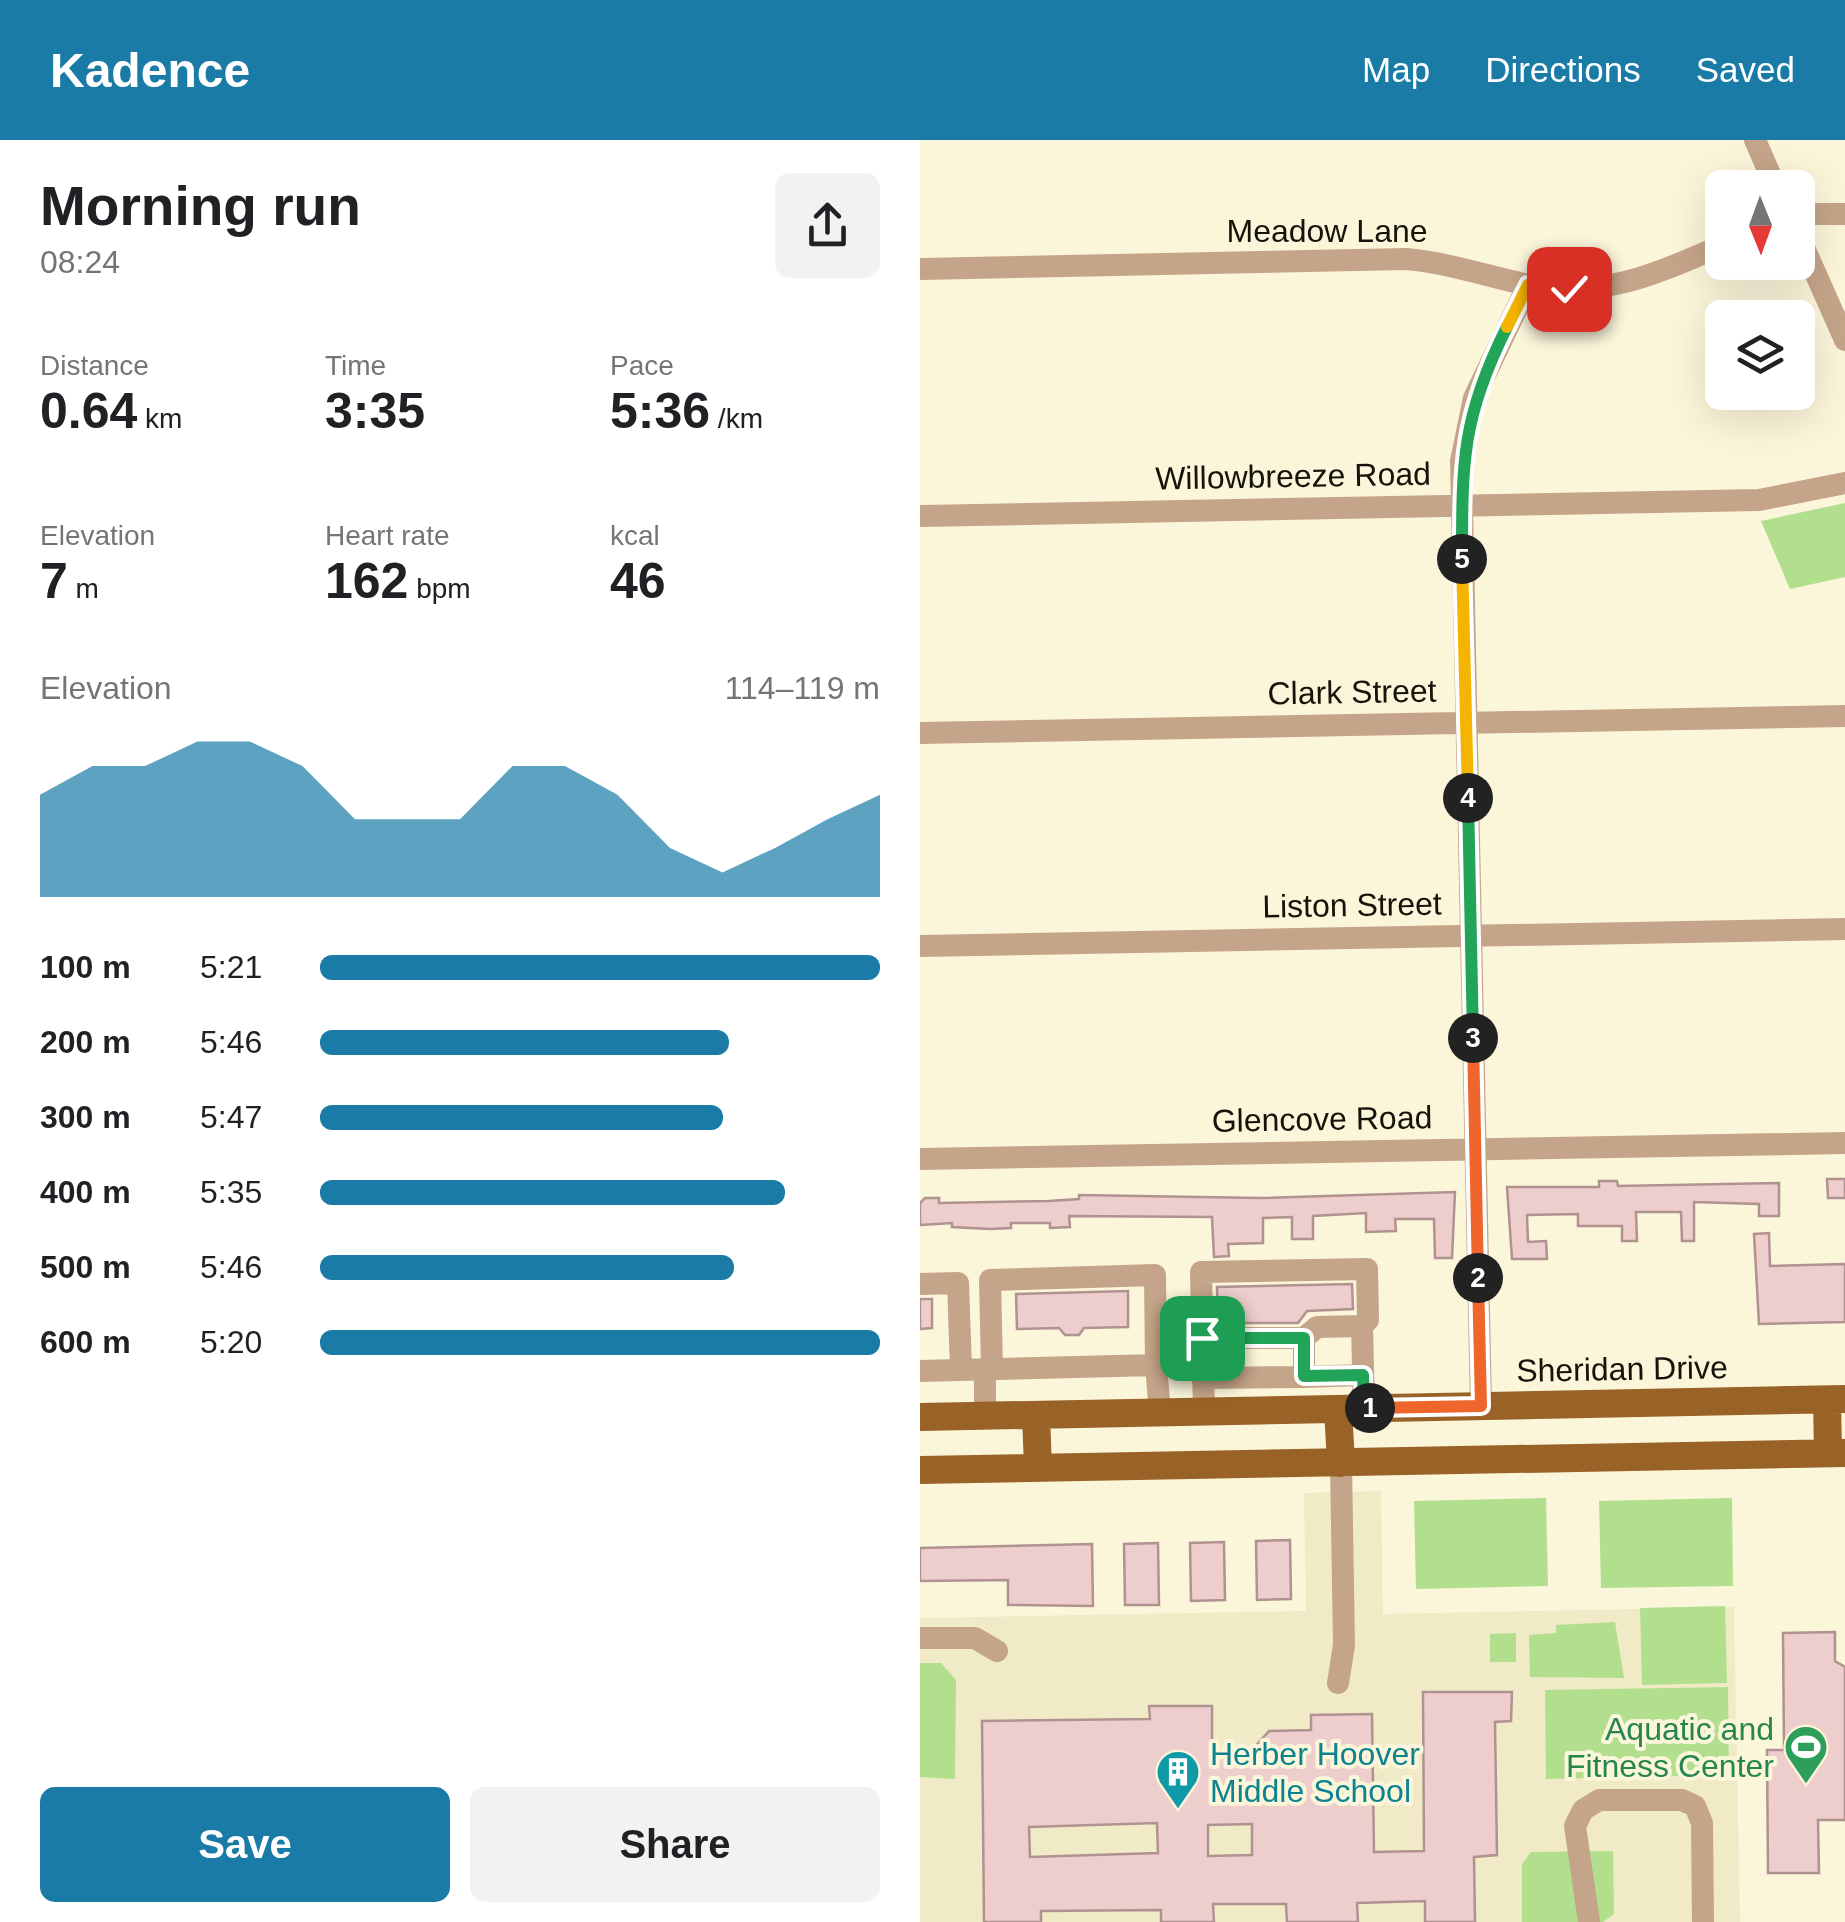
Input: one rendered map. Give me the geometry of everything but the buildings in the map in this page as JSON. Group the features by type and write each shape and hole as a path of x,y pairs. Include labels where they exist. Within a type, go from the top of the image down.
{"main road":[{"name":"Sheridan Drive","path":"920,1417 1836,1400"},
{"path":"920,1470 1837,1453 1836,1400"},
{"path":"1341,1463 1351,1409"},
{"path":"1036,1415 1038,1468"}],"street":[{"path":"1754,140 1768,170"},
{"path":"1815,214 1845,214"},
{"name":"Meadow Lane","path":"920,268 1407,259 1457,266 1528,285 1569,289 1623,284 1705,252"},
{"path":"1815,272 1845,340"},
{"path":"1481,1406 1461,461 1474,398 1528,285"},
{"name":"Willowbreeze Road","path":"920,516 1759,500 1845,482"},
{"name":"Clark Street","path":"920,733 1845,716"},
{"name":"Liston Street","path":"920,946 1845,929"},
{"name":"Glencove Road","path":"920,1159 1845,1142"},
{"path":"1202,1338 1304,1338 1317,1327 1362,1326 1368,1320 1368,1269 1201,1272 1202,1378 1204,1412"},
{"path":"985,1416 990,1280 1155,1275 1160,1412"},
{"path":"920,1284 958,1283 960,1369"},
{"path":"1351,1409 1363,1375 1362,1326"},
{"path":"1304,1338 1304,1376"},
{"path":"920,1370 1156,1365"},
{"path":"1202,1378 1363,1375"},
{"path":"1338,1682 1344,1645 1341,1463"},
{"path":"920,1638 974,1638 997,1651"},
{"path":"1588,1922 1575,1826 1583,1810 1599,1800 1665,1800 1695,1806 1702,1823 1702,1922"}],"shaded area":[{"path":"1381,1491 1383,1614 1734,1607 1740,1922 920,1922 920,1618 1306,1611 1304,1493"}],"green space":[{"path":"1845,503 1845,577 1790,589 1761,521"},
{"path":"1546,1498 1548,1586 1416,1589 1414,1501"},
{"path":"1732,1498 1733,1586 1601,1588 1599,1501"},
{"path":"1725,1606 1727,1683 1642,1685 1640,1608"},
{"path":"1615,1622 1624,1678 1530,1677 1529,1635 1556,1633 1556,1625"},
{"path":"1516,1633 1516,1662 1490,1662 1490,1634"},
{"path":"920,1663 941,1663 956,1680 955,1779 920,1777"},
{"path":"1728,1687 1729,1775 1546,1779 1545,1690"},
{"path":"1613,1851 1614,1914 1603,1922 1522,1922 1522,1864 1531,1852"}],"place":[{"name":"Aquatic and Fitness Center","path":"1806,1785"},
{"name":"Herber Hoover Middle School","path":"1178,1810"}],"route":[{"path":"1202,1338 1304,1338 1304,1376 1363,1375 1364,1408 1481,1406 1461,461 1474,398 1528,285 1569,289"}]}
